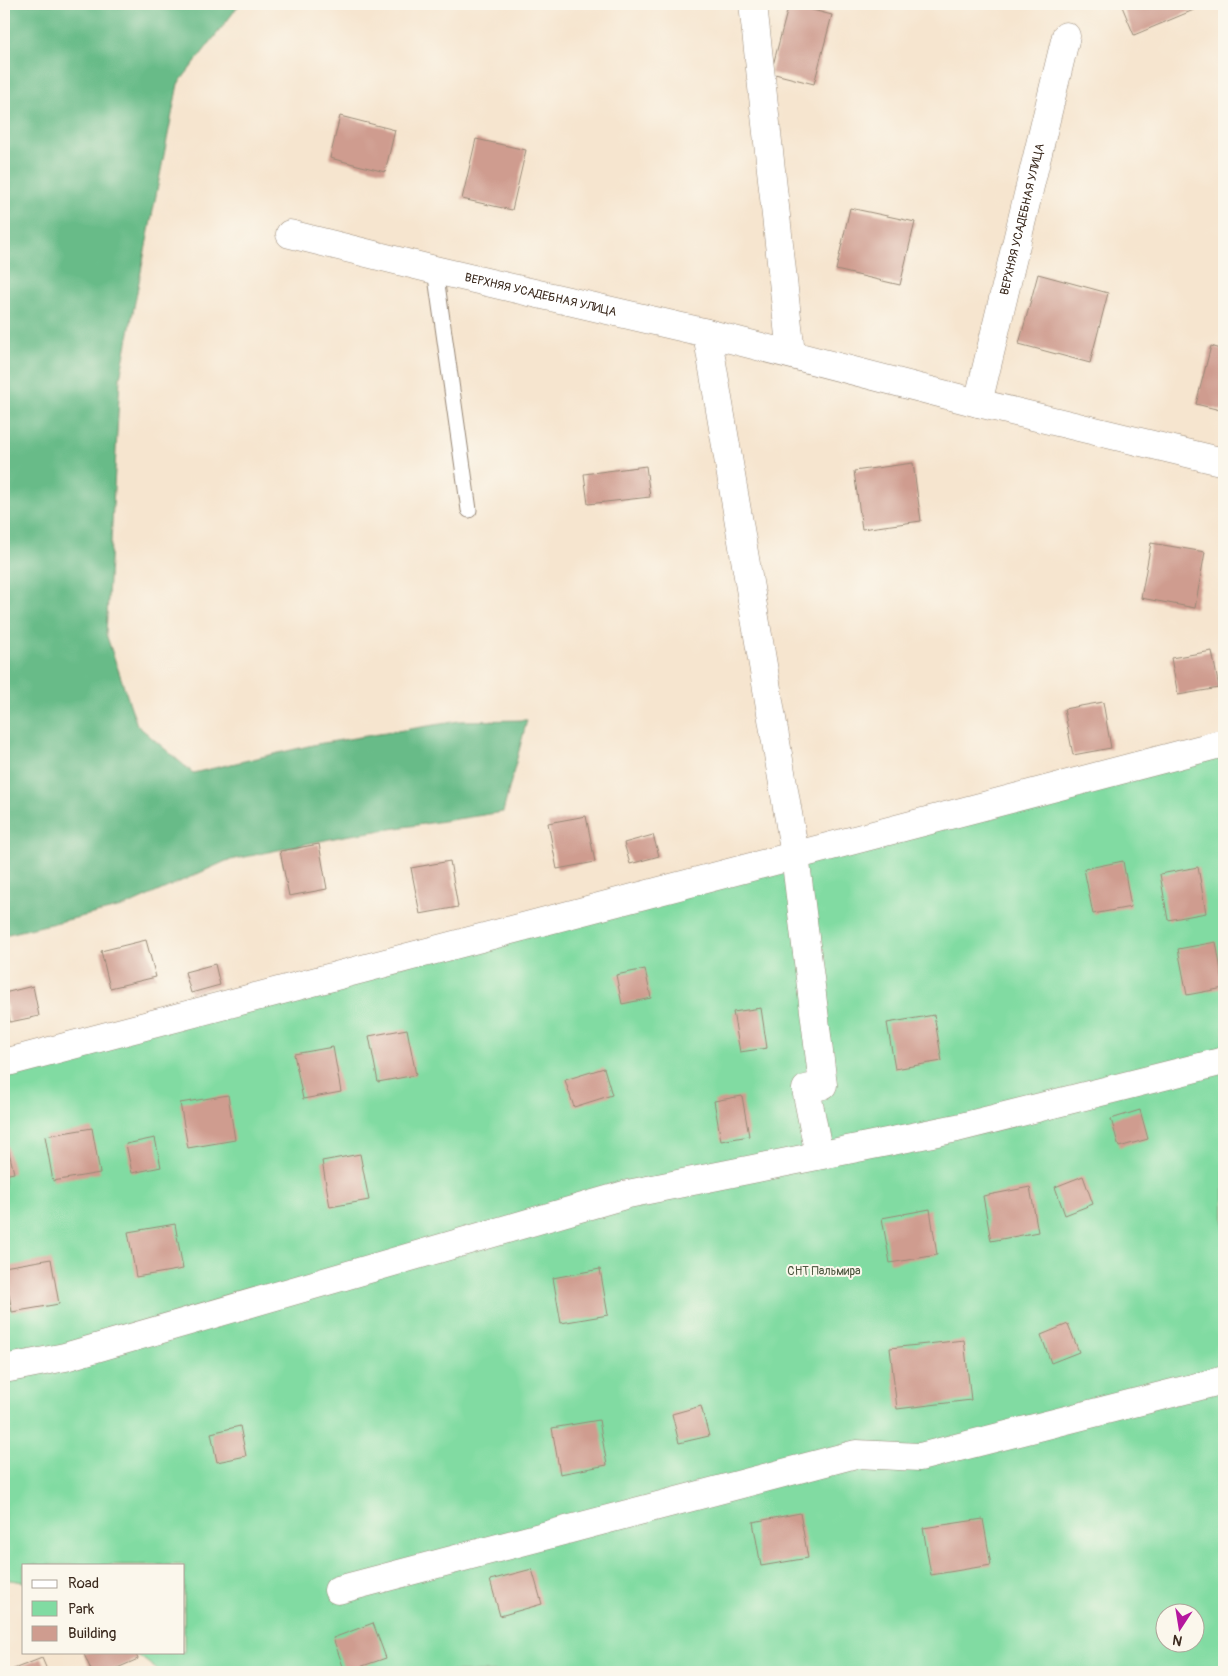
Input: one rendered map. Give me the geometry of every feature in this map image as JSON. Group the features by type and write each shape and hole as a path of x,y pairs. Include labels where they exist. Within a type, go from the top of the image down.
{"street":[{"path":"752,4 792,354"},
{"name":"ВЕРХНЯЯ УСАДЕБНАЯ УЛИЦА","path":"978,403 1066,36"},
{"name":"ВЕРХНЯЯ УСАДЕБНАЯ УЛИЦА","path":"290,234 435,270 707,333 978,403 1224,462"},
{"path":"707,333 795,855 823,1085 806,1089 818,1155"},
{"path":"4,1063 1224,742"},
{"path":"4,1369 65,1357 628,1194 957,1128 1224,1061"},
{"path":"338,1590 856,1454 920,1457 1224,1380"}],"lane":[{"path":"435,270 469,510"}],"green space":[{"path":"4,4 240,4 178,84 120,378 106,634 137,725 193,773 317,744 459,721 527,720 503,812 344,836 226,861 126,906 4,935"},
{"name":"СНТ Пальмира","path":"1224,756 1224,1672 160,1672 137,1654 185,1654 185,1564 22,1564 22,1582 4,1579 4,1067"}],"building":[{"path":"789,4 832,15 814,84 771,73"},
{"path":"1121,4 1194,4 1196,9 1134,35"},
{"path":"340,116 395,130 385,172 330,158"},
{"path":"476,139 526,150 512,210 462,199"},
{"path":"850,208 915,222 900,285 836,270"},
{"path":"1038,274 1108,293 1090,363 1019,344"},
{"path":"1211,346 1224,350 1224,411 1196,404"},
{"path":"913,463 921,521 862,529 854,471"},
{"path":"646,466 650,497 588,504 584,474"},
{"path":"1151,543 1205,552 1195,608 1141,598"},
{"path":"1212,651 1219,688 1178,695 1171,658"},
{"path":"1103,702 1111,748 1073,755 1064,709"},
{"path":"586,816 595,862 557,869 548,823"},
{"path":"653,835 659,856 630,864 624,843"},
{"path":"319,844 327,889 289,896 280,851"},
{"path":"450,861 458,907 420,914 411,868"},
{"path":"1123,861 1131,907 1093,914 1084,869"},
{"path":"1198,867 1206,913 1168,920 1160,874"},
{"path":"146,940 156,977 110,988 101,951"},
{"path":"1216,942 1224,988 1187,995 1178,949"},
{"path":"215,964 220,985 191,993 185,972"},
{"path":"645,969 651,998 622,1004 616,975"},
{"path":"33,986 39,1016 10,1022 4,993"},
{"path":"761,1008 767,1048 740,1052 733,1012"},
{"path":"934,1015 942,1061 895,1069 887,1023"},
{"path":"407,1029 416,1075 378,1082 369,1036"},
{"path":"333,1047 341,1092 303,1099 294,1054"},
{"path":"604,1068 612,1095 574,1107 565,1080"},
{"path":"228,1095 235,1140 188,1148 180,1103"},
{"path":"742,1096 749,1136 721,1141 714,1101"},
{"path":"1140,1110 1148,1139 1119,1147 1111,1119"},
{"path":"92,1128 100,1173 53,1181 45,1136"},
{"path":"155,1138 161,1167 132,1173 126,1144"},
{"path":"7,1144 14,1173 4,1175 4,1145"},
{"path":"360,1154 369,1200 330,1207 322,1161"},
{"path":"1083,1176 1093,1204 1065,1215 1055,1187"},
{"path":"1030,1187 1038,1232 991,1241 983,1196"},
{"path":"930,1209 937,1255 890,1263 882,1218"},
{"path":"175,1224 183,1269 136,1277 128,1232"},
{"path":"51,1259 59,1304 12,1312 4,1267"},
{"path":"600,1269 608,1315 561,1323 553,1278"},
{"path":"1068,1324 1079,1352 1051,1363 1041,1335"},
{"path":"964,1340 971,1400 897,1409 890,1348"},
{"path":"701,1406 709,1436 679,1443 672,1414"},
{"path":"599,1420 607,1465 560,1474 552,1428"},
{"path":"240,1426 246,1456 217,1462 211,1433"},
{"path":"800,1513 808,1558 761,1566 753,1522"},
{"path":"983,1519 991,1565 931,1575 923,1528"},
{"path":"532,1569 542,1604 500,1616 490,1580"},
{"path":"373,1623 386,1658 345,1672 333,1638"},
{"path":"84,1654 136,1654 138,1659 108,1672 92,1672"},
{"path":"42,1658 48,1672 6,1672"}]}
